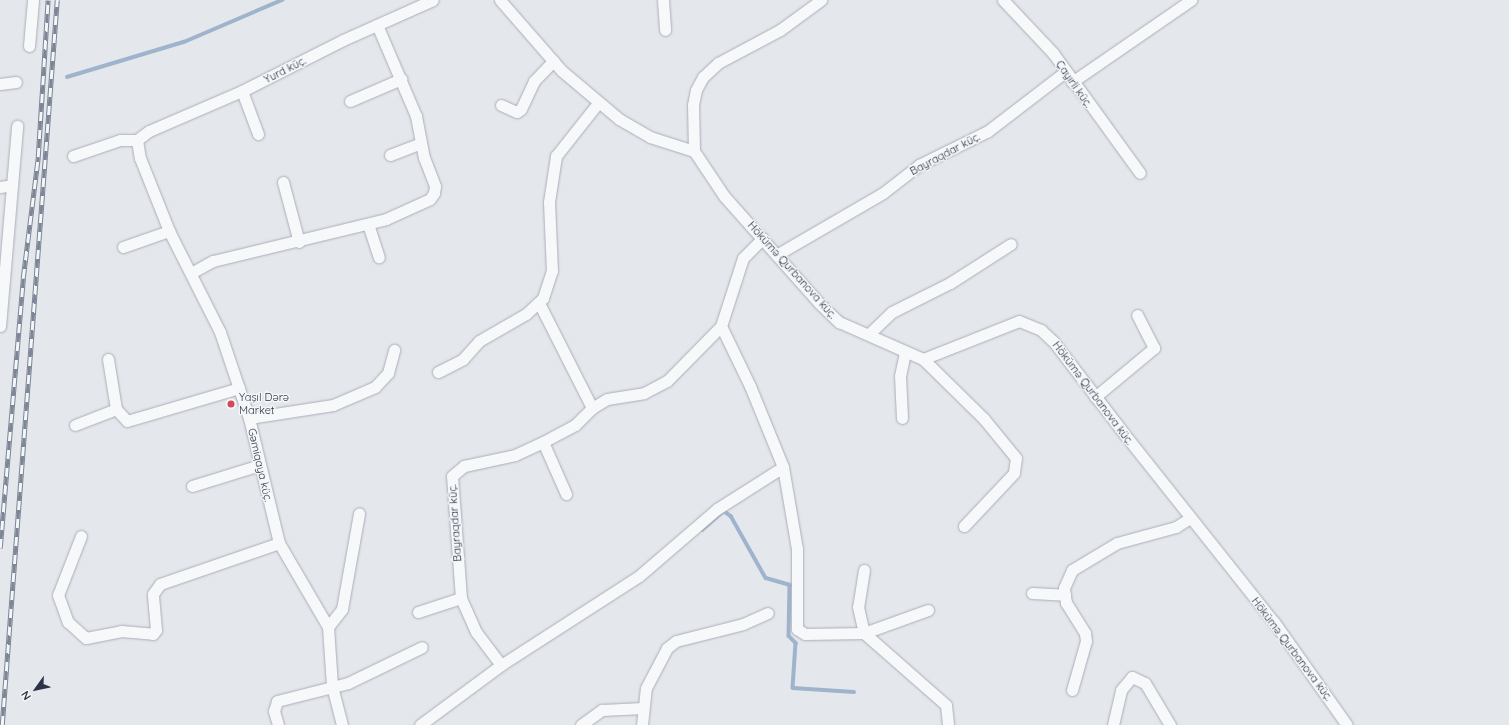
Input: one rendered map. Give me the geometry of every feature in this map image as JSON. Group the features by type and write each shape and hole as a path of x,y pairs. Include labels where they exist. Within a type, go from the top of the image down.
{"street":[{"path":"29,46 33,0"},
{"name":"Yurd küç.","path":"137,140 149,131 242,91 433,0"},
{"path":"500,0 553,61 598,103 635,130 694,151 693,105 696,90 703,77 718,63 780,30 821,0"},
{"path":"663,0 665,30"},
{"path":"1072,82 1191,0"},
{"name":"Çayırli küç.","path":"1009,2 1035,32 1066,72 1140,173"},
{"path":"191,272 213,261 299,242 368,224 398,214 430,199 434,193 435,186 427,169 416,116 378,25"},
{"path":"501,105 517,112 521,109 534,81 553,61"},
{"name":"Bayraqdar küç.","path":"778,254 883,192 919,165 988,131 1066,72"},
{"path":"350,101 401,79"},
{"path":"0,84 16,82"},
{"path":"242,91 258,134"},
{"path":"438,372 463,359 479,342 539,303 550,284 552,271 549,202 556,156 598,103"},
{"path":"0,326 17,126"},
{"path":"73,156 120,140 137,140"},
{"name":"Gəmiqaya küç.","path":"137,140 140,158 169,231 220,332 249,418 279,543 328,627 332,686 342,725"},
{"path":"390,155 421,143"},
{"name":"Hökümə Qurbanova küç.","path":"694,151 724,196 778,254 829,313 850,328 869,334 905,352 924,359 1019,321 1041,330 1053,341 1190,518 1274,622 1347,725"},
{"path":"283,182 299,242"},
{"path":"0,187 12,185"},
{"path":"368,224 379,257"},
{"path":"123,247 169,231"},
{"name":"Bayraqdar küç.","path":"501,665 476,632 461,598 452,476 464,466 515,455 543,442 575,425 592,408 618,395 658,388 721,326 742,258 763,238"},
{"path":"869,334 892,312 950,283 1012,244"},
{"path":"539,303 592,408"},
{"path":"1095,397 1154,348 1138,315"},
{"path":"721,326 750,386 783,467 797,549 797,629 805,634 865,633 928,610"},
{"path":"249,418 333,404 375,387 388,373 394,350"},
{"path":"902,418 900,376 905,352"},
{"path":"108,359 116,409 126,421 132,421 239,388"},
{"path":"924,359 984,419 1016,458 1014,473 964,526"},
{"path":"75,425 116,409"},
{"path":"543,442 566,494"},
{"path":"192,486 260,465"},
{"path":"420,725 501,665 639,576 717,509 783,467"},
{"path":"328,627 342,609 359,514"},
{"path":"1072,690 1086,641 1064,595 1066,579 1087,559 1117,543 1176,527 1190,518"},
{"path":"81,536 60,584 58,595 68,622 86,638 121,631 153,634 156,630 153,594 160,584 279,543"},
{"path":"864,570 858,607 865,633 940,698 949,712 948,725"},
{"path":"1032,593 1064,595"},
{"path":"418,612 461,598"},
{"path":"642,725 646,688 666,648 676,641 743,624 768,613"},
{"path":"278,725 274,711 278,701 348,683 422,647"},
{"path":"1113,725 1121,690 1132,677 1145,683 1170,725"},
{"path":"581,725 602,710 643,708"}],"waterway":[{"path":"67,77 184,42 282,0"},
{"path":"702,530 724,511 731,516 766,578 790,585 789,636 796,643 793,688 854,692"}],"railway":[{"path":"0,548 23,278 38,157 48,0"},
{"path":"2,725 57,0"}],"place":[{"name":"Yaşıl Dərə Market","path":"231,404"}]}
